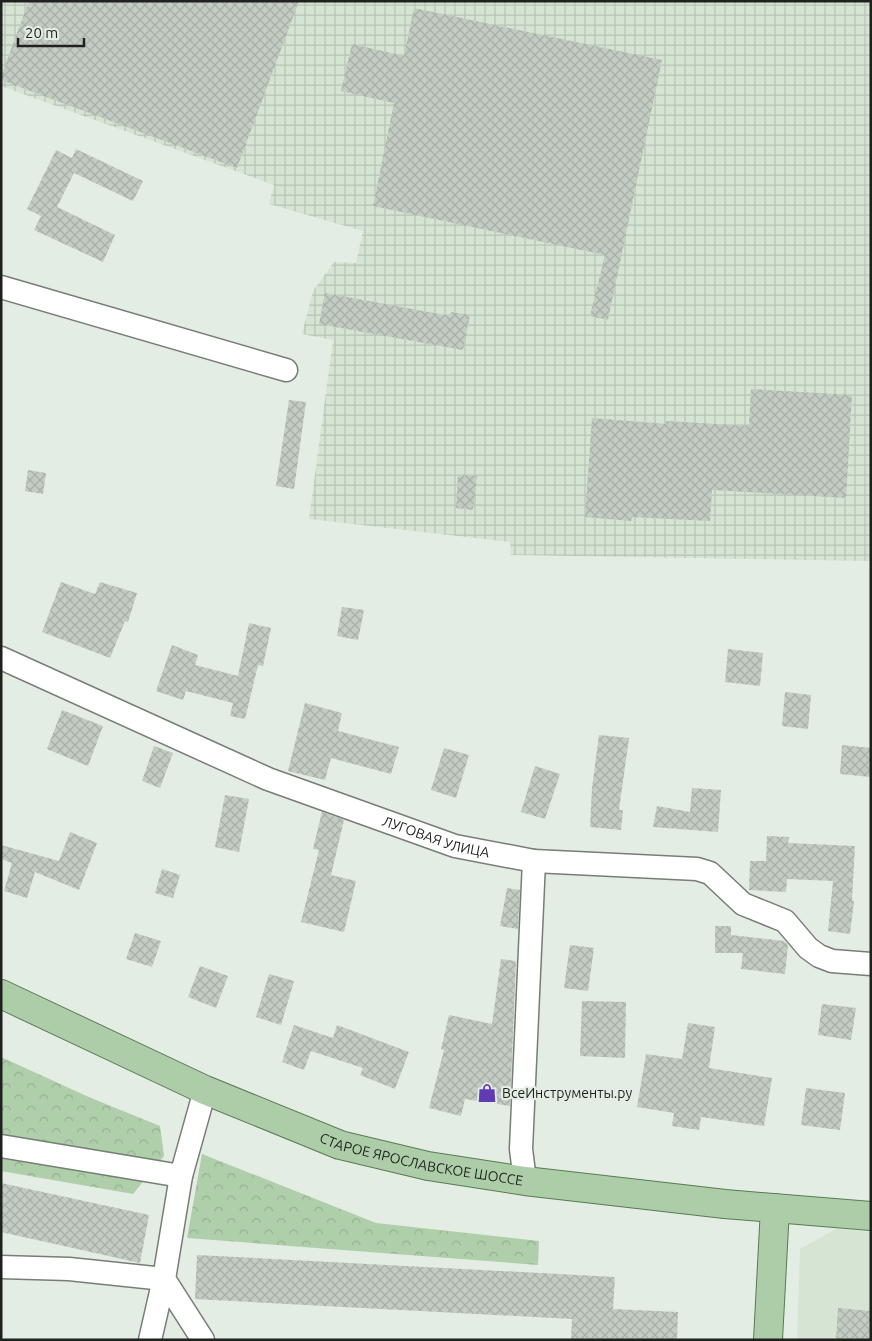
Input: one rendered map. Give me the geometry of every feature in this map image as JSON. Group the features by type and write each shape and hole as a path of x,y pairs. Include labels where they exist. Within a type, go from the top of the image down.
{"main road":[{"name":"СТАРОЕ ЯРОСЛАВСКОЕ ШОССЕ","path":"1,994 205,1090 340,1144 428,1166 525,1181 725,1204 871,1216"},
{"path":"768,1340 775,1208"}],"street":[{"path":"1,287 286,370"},
{"name":"ЛУГОВАЯ УЛИЦА","path":"1,658 268,779 456,846 534,861 697,869 710,873 743,904 785,920 808,948 819,956 832,961 871,964"},
{"path":"525,1181 521,1149 534,861"},
{"path":"150,1340 164,1279 181,1176 205,1090"},
{"path":"1,1146 181,1176"},
{"path":"1,1266 69,1269 164,1279"},
{"path":"164,1279 203,1340"}],"shaded area":[{"path":"1,1 871,1 871,561 511,555 510,542 309,519 333,340 302,334 313,291 334,262 356,263 363,231 269,204 274,185 1,86"},
{"path":"836,1229 871,1232 871,1340 797,1340 800,1249"}],"green space":[{"path":"1,1057 91,1098 160,1126 164,1156 133,1194 1,1171"},
{"path":"202,1154 376,1223 539,1241 538,1265 187,1238"}],"building":[{"path":"29,1 299,1 237,168 1,80"},
{"path":"414,8 662,60 608,320 590,316 605,255 373,206 394,103 341,91 352,44 404,56"},
{"path":"76,149 143,181 133,201 74,173 57,207 115,235 103,262 34,230 41,216 27,209 56,150 72,158"},
{"path":"325,293 450,316 451,312 470,315 463,350 319,324"},
{"path":"751,389 852,395 846,498 712,490 710,521 632,517 631,521 585,517 592,418 666,424 666,421 749,426"},
{"path":"289,400 306,402 294,489 276,486"},
{"path":"28,470 46,473 43,494 25,491"},
{"path":"458,475 477,476 473,510 456,508"},
{"path":"61,582 95,594 100,582 137,593 128,622 125,621 110,658 42,632"},
{"path":"342,607 364,610 358,640 337,636"},
{"path":"249,623 271,628 263,666 258,665 245,719 230,716 233,703 186,691 183,700 156,691 172,645 198,655 195,665 238,676"},
{"path":"728,649 763,653 760,686 725,682"},
{"path":"785,692 811,695 808,729 782,726"},
{"path":"305,703 342,713 338,731 399,747 391,774 331,758 325,780 288,771"},
{"path":"62,710 103,726 88,766 47,749"},
{"path":"599,735 629,738 619,810 623,810 621,830 590,827 592,788"},
{"path":"842,745 871,748 871,777 840,774"},
{"path":"154,746 173,753 160,788 142,781"},
{"path":"444,748 469,755 456,798 431,790"},
{"path":"535,766 560,774 545,819 521,812"},
{"path":"692,788 721,790 718,832 653,827 657,806 690,812"},
{"path":"225,795 249,799 239,852 215,847"},
{"path":"322,812 344,820 331,875 356,881 344,932 301,922 319,850 313,849"},
{"path":"70,832 97,843 79,890 35,872 27,898 4,891 12,863 1,859 1,845 59,861"},
{"path":"767,836 789,837 788,843 855,846 852,900 854,901 850,934 828,931 833,881 787,879 786,892 749,890 750,861 766,861"},
{"path":"162,869 180,875 173,898 155,893"},
{"path":"507,888 520,890 518,929 500,926"},
{"path":"715,926 731,926 731,935 784,941 788,945 785,974 741,969 743,953 715,953"},
{"path":"135,933 161,941 152,967 126,959"},
{"path":"570,945 594,948 588,991 564,988"},
{"path":"501,959 516,961 510,1106 465,1099 461,1116 429,1108 444,1050 441,1049 449,1015 492,1024"},
{"path":"200,966 228,976 216,1008 188,997"},
{"path":"269,974 294,981 281,1025 256,1017"},
{"path":"582,1001 626,1002 625,1058 580,1056"},
{"path":"822,1004 856,1008 851,1040 818,1035"},
{"path":"688,1023 715,1027 709,1068 772,1078 764,1126 701,1117 699,1130 672,1126 674,1113 637,1107 646,1054 682,1059"},
{"path":"294,1025 333,1038 337,1025 409,1052 395,1089 360,1075 363,1068 311,1051 304,1070 282,1062"},
{"path":"806,1088 845,1093 840,1130 801,1125"},
{"path":"1,1183 149,1215 140,1263 1,1232"},
{"path":"197,1255 615,1277 613,1309 678,1312 677,1340 571,1340 572,1319 195,1299"},
{"path":"838,1308 871,1311 871,1340 836,1340"}],"place":[{"name":"ВсеИнструменты.ру","path":"487,1093"}]}
